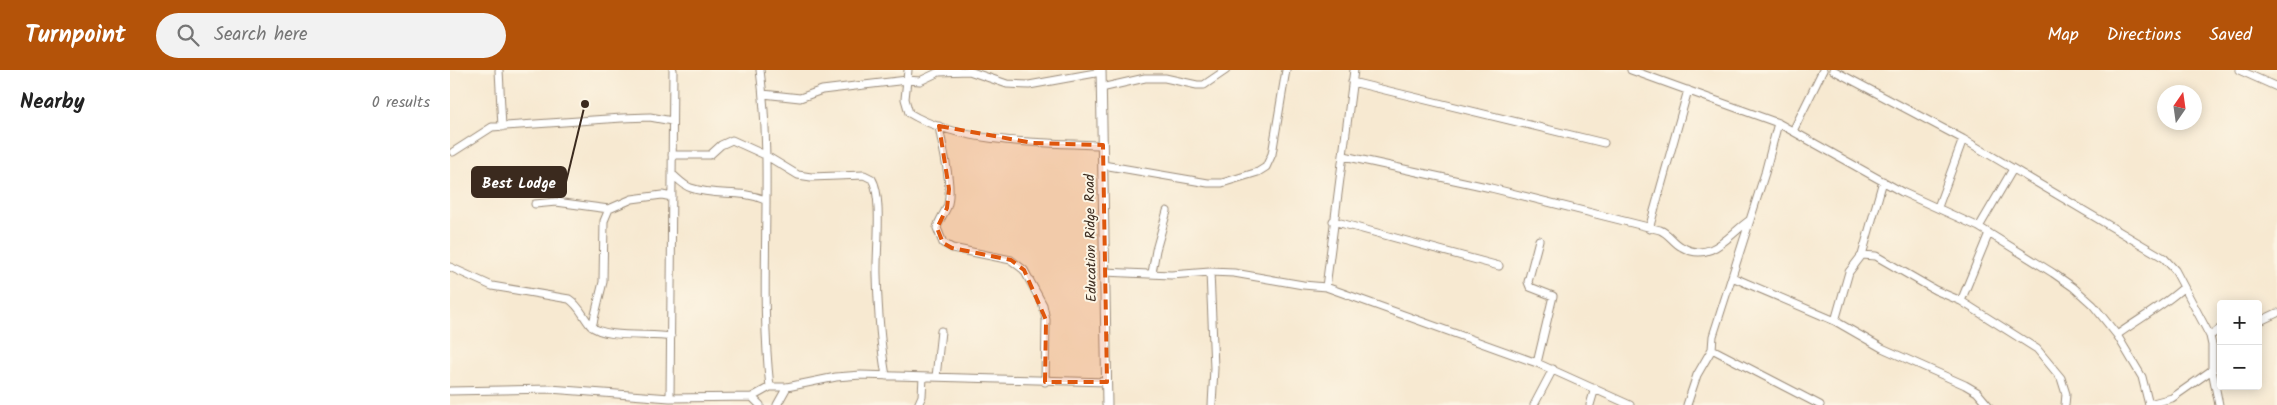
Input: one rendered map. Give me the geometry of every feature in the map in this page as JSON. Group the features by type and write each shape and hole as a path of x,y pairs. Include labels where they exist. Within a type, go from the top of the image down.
{"main road":[{"name":"Education Ridge Road","path":"1101,71 1107,405"}],"street":[{"path":"499,70 502,127"},
{"path":"670,398 673,70"},
{"path":"760,70 763,94 765,155 765,319 770,387"},
{"path":"908,70 905,99 909,113 939,126 974,135 1033,143 1103,145"},
{"path":"1101,88 1145,78 1165,78 1204,85 1226,70"},
{"path":"1103,165 1208,183 1222,183 1258,172 1266,167 1270,161 1286,70"},
{"path":"1326,287 1333,221 1344,156 1354,70"},
{"path":"1631,70 1643,72 1778,123 1883,181 1979,227 2073,286 2093,305 2117,335 2142,377 2149,404 2172,398 2212,370"},
{"path":"1793,131 1823,70"},
{"path":"1834,70 1964,139 2164,258 2175,270 2210,336 2212,370 2219,405"},
{"path":"2238,70 2277,87"},
{"path":"763,94 800,98 822,90 907,80 920,81 938,72 969,71 1007,84 1029,85 1101,71"},
{"path":"1352,82 1604,143"},
{"path":"1648,229 1688,90"},
{"path":"453,152 492,127 650,117 672,121"},
{"path":"1686,405 1697,375 1712,349 1713,336 1750,220 1778,123"},
{"path":"939,126 949,189 947,208 941,215 937,228 943,243 952,248 1011,260 1024,270 1043,305 1046,320 1045,382"},
{"path":"1938,208 1964,139"},
{"path":"672,155 710,155 732,140 765,155 798,175 811,177 864,175 872,179 875,184 881,345 886,376"},
{"path":"1344,156 1491,188 1666,232 1682,247 1710,252 1750,220"},
{"path":"1979,227 2013,168"},
{"path":"672,174 689,188 708,192 752,194 765,200"},
{"path":"1835,321 1849,272 1862,255 1883,181"},
{"path":"535,204 556,202 609,209 632,200 662,195 672,197"},
{"path":"592,327 603,282 604,221 609,209"},
{"path":"1152,273 1156,250 1168,211"},
{"path":"1333,221 1499,266"},
{"path":"1961,301 1989,233"},
{"path":"1537,363 1553,296 1530,287 1528,282 1539,240"},
{"path":"1862,255 1876,256 1935,290 1961,301 2037,349 2046,356 2064,387 2065,405"},
{"path":"450,267 492,286 569,300 576,304 592,327 624,335 656,334 671,337"},
{"path":"1104,272 1234,272 1303,286 1326,287 1553,369 1630,405"},
{"path":"1210,272 1214,368 1212,405"},
{"path":"1732,277 1835,321 1882,348 1966,385 1977,392 1988,405"},
{"path":"2117,335 2139,319 2155,311 2184,287"},
{"path":"2262,320 2277,313"},
{"path":"936,377 941,331"},
{"path":"2210,336 2217,331"},
{"path":"1712,349 1820,405"},
{"path":"1534,405 1553,369"},
{"path":"450,391 550,389 670,398 705,398 752,397 770,387 787,387 836,377 886,376 1045,382 1107,382"},
{"path":"918,405 922,396 923,377"},
{"path":"777,405 787,387"},
{"path":"1590,405 1595,388"},
{"path":"752,397 760,405"},
{"path":"698,405 705,398"}],"highlighted area":[{"path":"939,126 1033,143 1103,145 1107,382 1045,382 1046,320 1024,270 1011,260 952,248 943,243 937,228 947,208 949,189"}],"place":[{"name":"Best Lodge","path":"585,104"}]}
